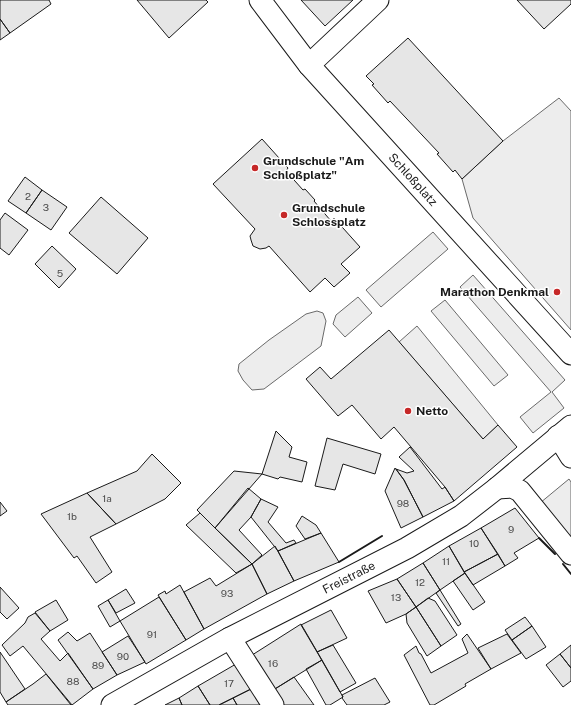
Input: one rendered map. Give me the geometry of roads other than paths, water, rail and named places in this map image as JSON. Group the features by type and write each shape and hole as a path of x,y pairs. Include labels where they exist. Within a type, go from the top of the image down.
{"street":[{"name":"Schloßplatz","path":"260,0 309,65 571,354"},
{"path":"309,65 378,0"},
{"path":"564,431 571,457"},
{"name":"Freistraße","path":"112,705 230,638 407,548 461,516 497,488 564,431"},
{"path":"497,488 512,487 520,491 571,554"},
{"path":"230,638 273,705"}],"place":[{"name":"Grundschule \"Am Schloßplatz\"","path":"255,168"},
{"name":"Grundschule Schlossplatz","path":"284,215"},
{"name":"Marathon Denkmal","path":"557,292"},
{"name":"Netto","path":"408,411"}]}
